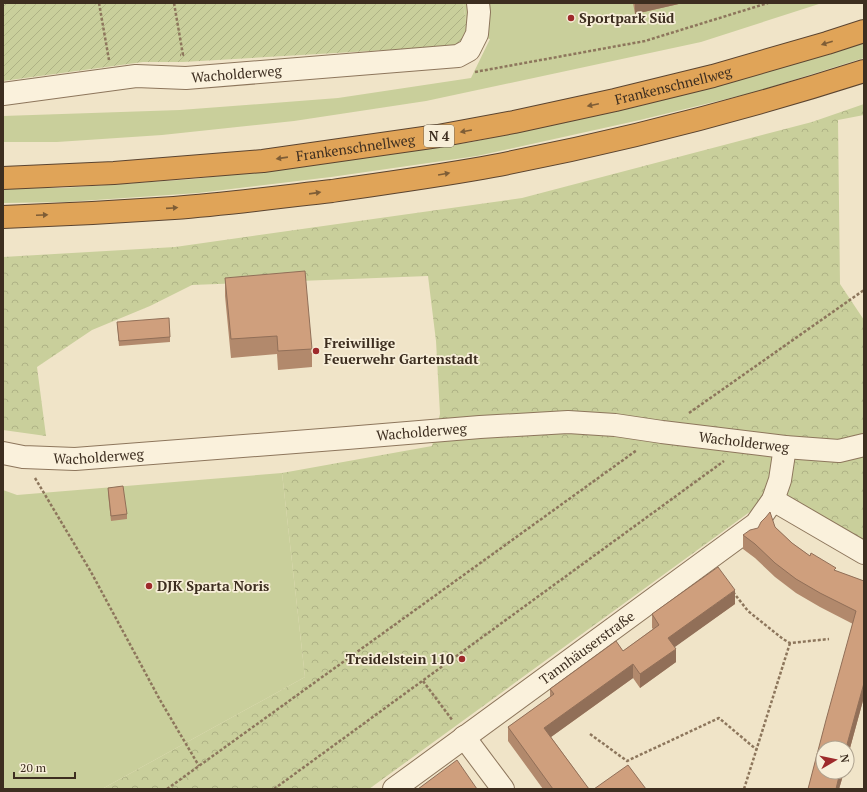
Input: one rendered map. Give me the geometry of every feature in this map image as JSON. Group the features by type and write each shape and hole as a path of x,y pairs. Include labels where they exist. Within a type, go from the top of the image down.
{"highway":[{"name":"Frankenschnellweg","path":"3,178 114,173 263,161 438,136 514,122 615,100 713,76 864,31"},
{"path":"3,217 175,208 278,198 399,182 494,166 667,128 766,101 864,71"}],"street":[{"name":"Wacholderweg","path":"3,94 136,76 186,78 458,56 468,50 477,34 479,12 478,3"},
{"name":"Wacholderweg","path":"13,455 76,459 480,427 568,422 615,425 732,441 839,451 864,461"},
{"name":"Wacholderweg","path":"839,451 864,445"},
{"name":"Tannhäuserstraße","path":"394,789 756,524 773,500 780,480 785,447"},
{"path":"773,500 864,553"},
{"path":"464,737 503,789"}],"path":[{"path":"99,3 109,60"},
{"path":"475,72 645,40 768,3"},
{"path":"688,414 864,290"},
{"path":"167,789 662,432"},
{"path":"274,789 729,457 732,441"},
{"path":"13,455 91,572 160,700 199,766"},
{"path":"730,588 748,611 790,643 829,639"},
{"path":"744,789 790,643"},
{"path":"423,681 464,737"},
{"path":"590,734 627,761 719,718 757,750"}],"green space":[{"path":"3,3 463,3 468,34 457,46 183,62 143,62 3,81"},
{"path":"463,3 822,3 701,42 426,101 294,121 162,135 57,142 3,142 3,116 180,110 338,98 471,78 490,39 468,34"},
{"path":"864,42 864,58 755,92 640,120 477,156 331,177 198,193 66,202 3,203 3,188 63,188 194,179 328,163 472,142 636,107 750,77"},
{"path":"864,104 864,115 838,120 840,284 864,320 864,541 769,490 751,511 369,789 102,789 305,677 282,473 432,446 440,414 436,341 428,276 192,285 150,306 92,330 37,367 46,436 3,430 3,257 175,247 522,198 812,122"},
{"name":"DJK Sparta Noris","path":"282,473 305,677 102,789 3,789 3,490 17,495"}],"building":[{"path":"305,271 312,349 278,351 277,336 231,339 225,278"},
{"path":"169,318 170,337 119,341 117,322"},
{"path":"123,486 127,514 111,516 108,488"},
{"path":"770,512 775,527 792,543 810,556 811,553 836,568 834,570 864,581 864,683 848,740 821,740 856,611 796,579 743,535 750,530 758,528"},
{"path":"718,567 735,590 668,638 676,649 640,674 633,664 544,728 589,789 553,789 508,727 554,694 550,689 616,641 623,651 659,625 652,614"},
{"path":"457,760 477,789 418,789"},
{"path":"815,762 815,780 838,780 836,789 808,789"},
{"path":"628,765 646,789 594,789"}],"place":[{"name":"Sportpark Süd","path":"571,18"},
{"name":"Freiwillige Feuerwehr Gartenstadt","path":"316,351"},
{"name":"DJK Sparta Noris","path":"149,586"},
{"name":"Treidelstein 110","path":"462,659"}]}
